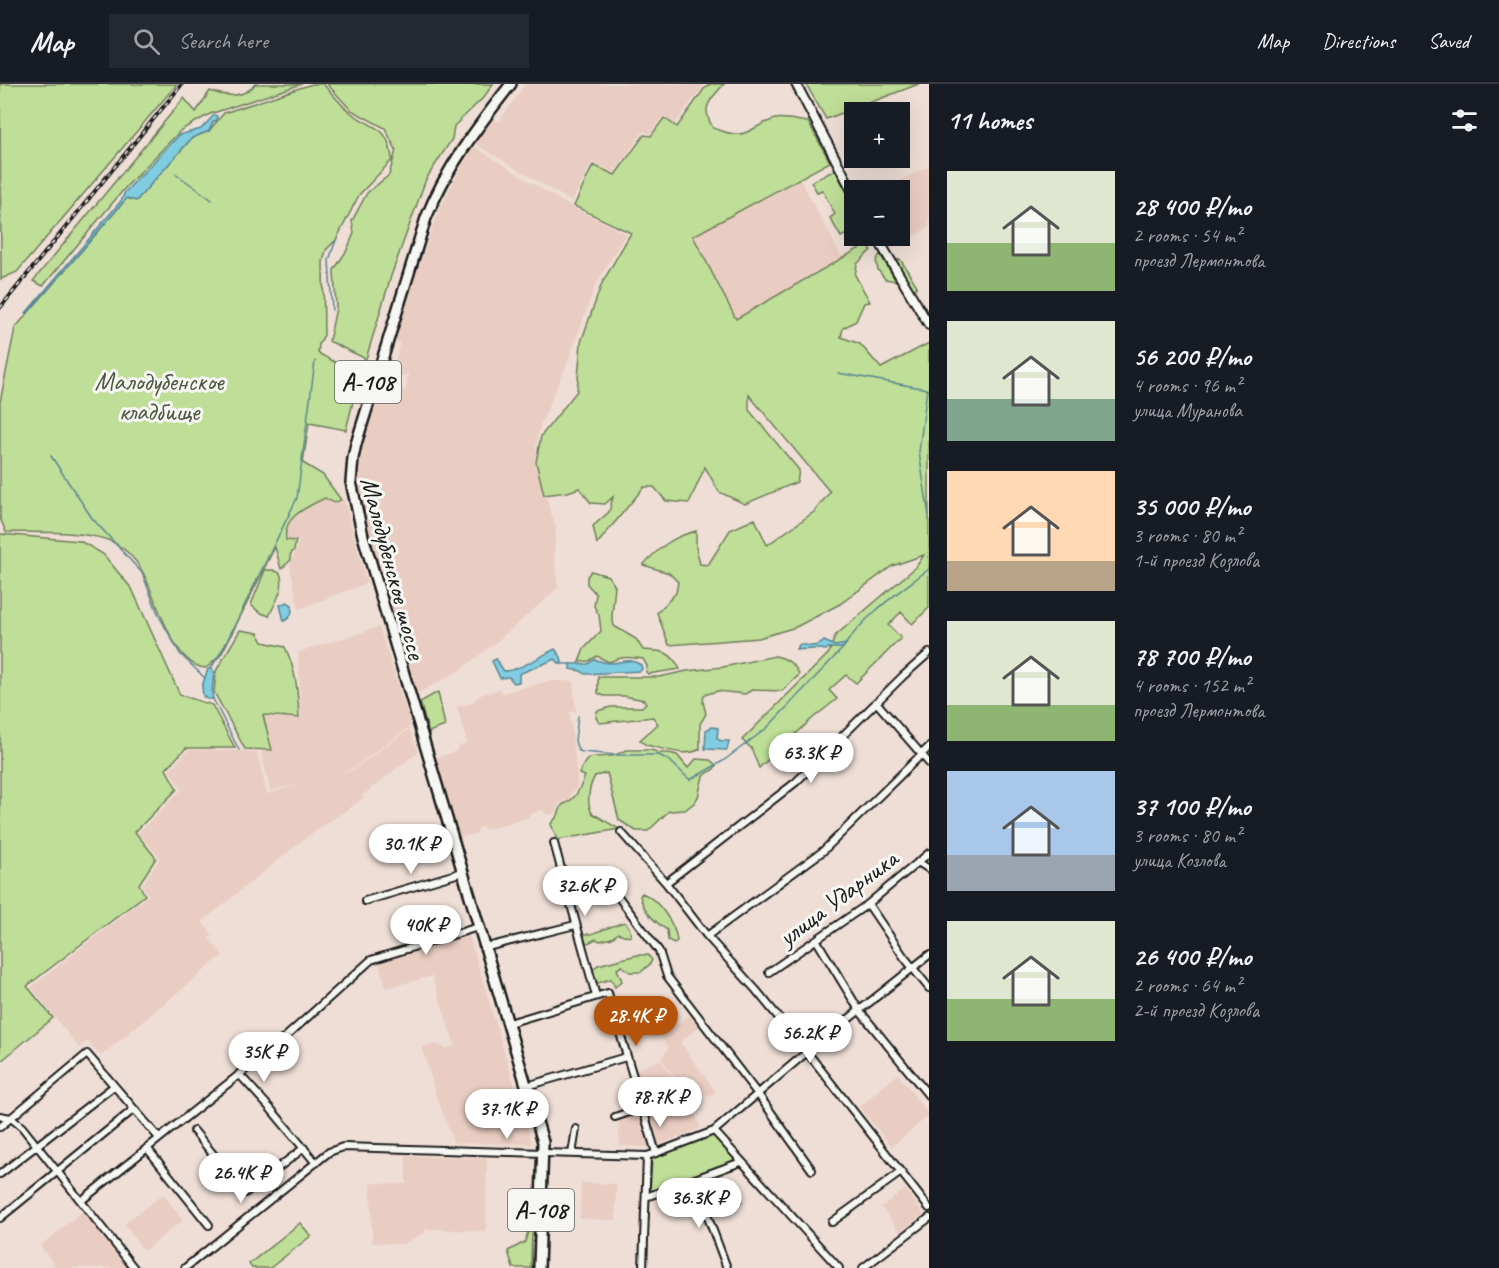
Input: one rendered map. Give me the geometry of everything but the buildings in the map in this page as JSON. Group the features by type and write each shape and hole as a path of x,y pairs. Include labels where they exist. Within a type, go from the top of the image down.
{"highway":[{"name":"Малодубенское шоссе","path":"409,700 361,548 348,497 347,457 375,360 413,240 429,198 447,164 505,84"},
{"name":"Малодубенское шоссе","path":"409,700 360,526 351,482 353,458 418,242 437,190 477,128 511,84"},
{"name":"А-108","path":"409,700 509,1023 543,1142 539,1268"},
{"name":"А-108","path":"461,872 475,928 484,947 539,1146 543,1153"}],"main road":[{"path":"796,84 847,180"},
{"path":"882,246 929,324"}],"street":[{"path":"666,883 796,782 929,653"},
{"path":"876,702 929,763"},
{"path":"707,936 823,851 929,747"},
{"path":"621,832 807,1052 929,1208"},
{"path":"554,843 596,996"},
{"name":"улица Ударника","path":"769,972 868,904 929,853"},
{"path":"918,862 929,869"},
{"path":"365,901 461,872"},
{"path":"620,899 659,951 667,976 812,1170"},
{"path":"868,904 929,988"},
{"path":"484,947 575,925"},
{"path":"81,1201 288,1036 371,960 475,928"},
{"path":"817,941 859,1010 929,1096"},
{"path":"185,1268 336,1149 350,1146 647,1156 714,1131 807,1052 929,955"},
{"path":"509,1023 608,993 656,1153"},
{"path":"0,1127 87,1054 159,1138"},
{"path":"527,1086 626,1057"},
{"path":"239,1074 316,1163"},
{"path":"0,1174 114,1086"},
{"path":"615,1117 641,1108"},
{"path":"0,1218 134,1109"},
{"path":"0,1116 11,1118 18,1124 134,1268"},
{"path":"572,1154 576,1129"},
{"path":"195,1131 245,1193 304,1148"},
{"path":"714,1131 839,1268"},
{"path":"147,1148 209,1225"},
{"path":"643,1268 647,1156"},
{"path":"646,1197 741,1162"},
{"path":"832,1222 901,1172"},
{"path":"694,1180 727,1268"},
{"path":"863,1268 929,1218"}],"shaded area":[{"path":"525,84 705,84 675,124 663,116 650,134 644,131 614,173 592,162 572,202 474,143 492,118 499,122"},
{"path":"473,146 568,205 626,234 595,286 569,359 540,426 536,446 535,462 556,528 554,553 558,588 459,671 418,693 414,692 361,514 355,489 357,449 377,382 406,390 408,374 403,376 393,373 400,343 394,341 433,225"},
{"path":"929,166 929,227 910,238 910,180 901,180"},
{"path":"800,179 842,258 736,320 692,236"},
{"path":"326,499 333,505 344,500 367,583 299,609 290,566 299,541 286,539 285,532 293,519"},
{"path":"379,627 411,726 352,769 338,773 353,770 409,729 418,752 363,795 364,798 304,839 202,922 213,935 209,938 223,955 101,1056 87,1041 79,1048 31,987 149,895 142,885 160,858 138,833 182,789 169,771 188,750 257,751 267,794 301,783 270,791 261,751 273,751 265,717 301,719 298,652"},
{"path":"549,681 573,681 576,712 570,712 578,789 572,792 570,800 559,803 556,813 550,815 545,814 543,810 539,811 529,814 530,817 484,830 483,826 478,828 477,833 458,838 437,773 435,758 457,751 458,747 467,743 457,707 472,703 480,695 500,689 502,693"},
{"path":"619,883 622,892 611,896 613,902 597,907 592,892"},
{"path":"468,932 532,1143 530,1144 454,1143 435,1092 422,1047 434,1044 447,1048 455,1046 432,976 386,988 379,962"},
{"path":"655,1010 669,1030 692,1014 700,1026 680,1042 716,1092 710,1097 701,1091 689,1097 661,1059 669,1048 646,1016"},
{"path":"660,1060 689,1100 701,1128 658,1145 633,1071"},
{"path":"898,1074 929,1115 892,1147 859,1107"},
{"path":"634,1113 640,1114 651,1147 620,1146 618,1119"},
{"path":"406,1156 487,1158 486,1231 425,1229 425,1233 402,1244 372,1243 371,1183 406,1184"},
{"path":"581,1183 616,1184 616,1220 580,1219"},
{"path":"905,1189 924,1214 900,1232 881,1207"},
{"path":"163,1194 183,1220 144,1251 124,1224"},
{"path":"82,1212 127,1268 57,1268 40,1246"}],"green space":[{"path":"0,84 177,84 17,272 1,279"},
{"path":"255,84 302,84 210,114 181,130 125,188 43,286 33,281 184,98 196,112 210,91 235,95 246,92"},
{"name":"Малодубенское кладбище","path":"312,84 323,84 350,112 378,129 387,140 392,160 359,195 336,240 326,250 323,262 324,335 319,344 318,353 347,370 357,386 346,430 309,423 303,463 323,475 341,500 334,503 325,498 304,509 292,519 286,532 286,540 296,541 290,555 291,560 281,569 275,547 221,655 206,668 194,664 174,643 142,571 136,561 118,545 108,540 84,535 6,532 0,518 0,402 15,328 127,198 136,201 192,138 209,131 224,113"},
{"path":"327,84 493,84 484,97 454,126 452,139 426,179 391,276 366,359 329,341 336,308 334,270 347,250 354,233 352,221 367,193 389,175 396,150 385,128 351,110"},
{"path":"710,84 724,84 708,104 707,114 713,128 741,134 775,119 808,122 830,162 693,236 736,319 860,248 859,246 869,246 871,250 857,264 855,275 870,302 864,303 856,321 843,328 841,337 860,344 881,368 929,343 929,608 912,624 901,612 888,625 901,638 856,683 846,675 829,690 837,699 759,768 751,748 742,740 829,653 835,636 916,567 924,555 892,566 840,604 796,627 759,638 669,645 657,613 676,593 678,582 669,573 643,565 655,553 673,540 696,531 696,547 700,564 708,565 730,530 755,519 767,545 814,512 830,492 749,395 749,410 799,470 797,482 745,504 719,492 705,467 689,503 666,501 654,487 644,487 597,544 593,526 609,512 613,497 605,504 591,503 579,488 544,495 536,462 541,436 577,391 581,342 602,283 631,233 574,206 593,165 615,175 644,135 651,136 664,118 677,127"},
{"path":"806,84 919,84 871,102 844,102 844,112 826,119"},
{"path":"835,170 844,187 844,236 841,237 830,218 835,214 822,190 817,192 811,182"},
{"path":"880,254 896,281 885,279 878,270 876,261"},
{"path":"900,259 917,286 915,289 911,290 894,261"},
{"path":"0,534 80,541 103,554 132,589 180,695 212,705 235,748 186,748 166,769 177,789 135,832 156,858 139,884 145,895 27,986 53,1018 0,1062"},
{"path":"265,570 280,573 282,584 269,616 259,612 251,605"},
{"path":"591,571 608,576 615,586 612,616 614,626 636,639 643,650 660,651 669,655 680,669 648,674 643,659 630,657 609,662 597,656 589,661 579,662 584,649 601,631 599,615 594,606 596,594 587,584 587,577"},
{"path":"240,630 258,633 263,642 285,647 294,673 299,718 263,715 272,750 245,749 214,692 216,671"},
{"path":"775,656 792,664 798,676 782,691 752,690 745,694 717,691 704,695 706,714 700,724 700,749 694,752 666,750 646,745 640,740 658,724 653,717 600,723 596,718 597,711 611,707 642,707 646,703 644,700 624,696 604,696 598,693 598,677 659,677"},
{"path":"438,692 445,726 429,734 420,702"},
{"path":"626,750 651,750 677,755 688,768 696,759 710,760 716,765 703,776 698,797 694,803 685,810 669,811 648,831 636,831 619,820 607,773 595,776 589,794 590,809 592,813 619,829 557,840 551,824 562,805 571,800 579,790 585,776 579,774 585,762 591,758 613,756"},
{"path":"642,893 654,901 665,913 677,941 674,943 668,940 667,930 647,911 640,896"},
{"path":"624,922 630,929 629,937 618,933 612,938 600,941 596,939 588,943 584,941 586,934"},
{"path":"637,955 648,955 652,960 641,972 630,972 622,966 617,969 622,981 615,987 611,979 598,983 595,981 592,970 598,965"},
{"path":"712,1135 736,1161 652,1193 650,1191 652,1158"},
{"path":"735,1186 742,1202 734,1206 727,1190"},
{"path":"300,1223 311,1236 270,1268 252,1268 249,1264"},
{"path":"529,1228 532,1228 531,1268 513,1268 508,1251 525,1242"}],"water":[{"path":"214,115 217,116 217,120 213,122 209,131 192,138 136,201 127,198 27,314 121,201 125,192 179,135 201,129"},
{"path":"287,602 292,605 292,613 284,621 280,605"},
{"path":"824,641 835,646 846,644 843,648 826,650 796,649 800,644 816,646"},
{"path":"555,649 562,663 560,664 555,659 519,674 519,682 514,683 509,677 500,678 492,661 496,659 504,671 510,670 523,666"},
{"path":"594,660 608,663 632,661 641,665 642,669 640,671 585,674 570,669 570,664 588,664"},
{"path":"211,668 214,672 213,699 207,699 203,696 202,686 208,669"},
{"path":"712,727 718,728 717,739 729,741 727,750 705,749 706,730"}],"waterway":[{"path":"175,173 212,200"},
{"path":"332,310 329,260 336,240"},
{"path":"211,668 224,647 297,498 315,361"},
{"path":"838,373 927,389 919,452 929,516"},
{"path":"51,456 92,518 142,573 159,616 180,654 205,678"},
{"path":"578,716 575,741 578,750 616,755 659,755 670,761 690,780 723,761 767,728 871,615 929,569"},
{"path":"560,664 570,664"},
{"path":"213,699 239,750"}],"railway":[{"path":"0,308 182,84"}]}
